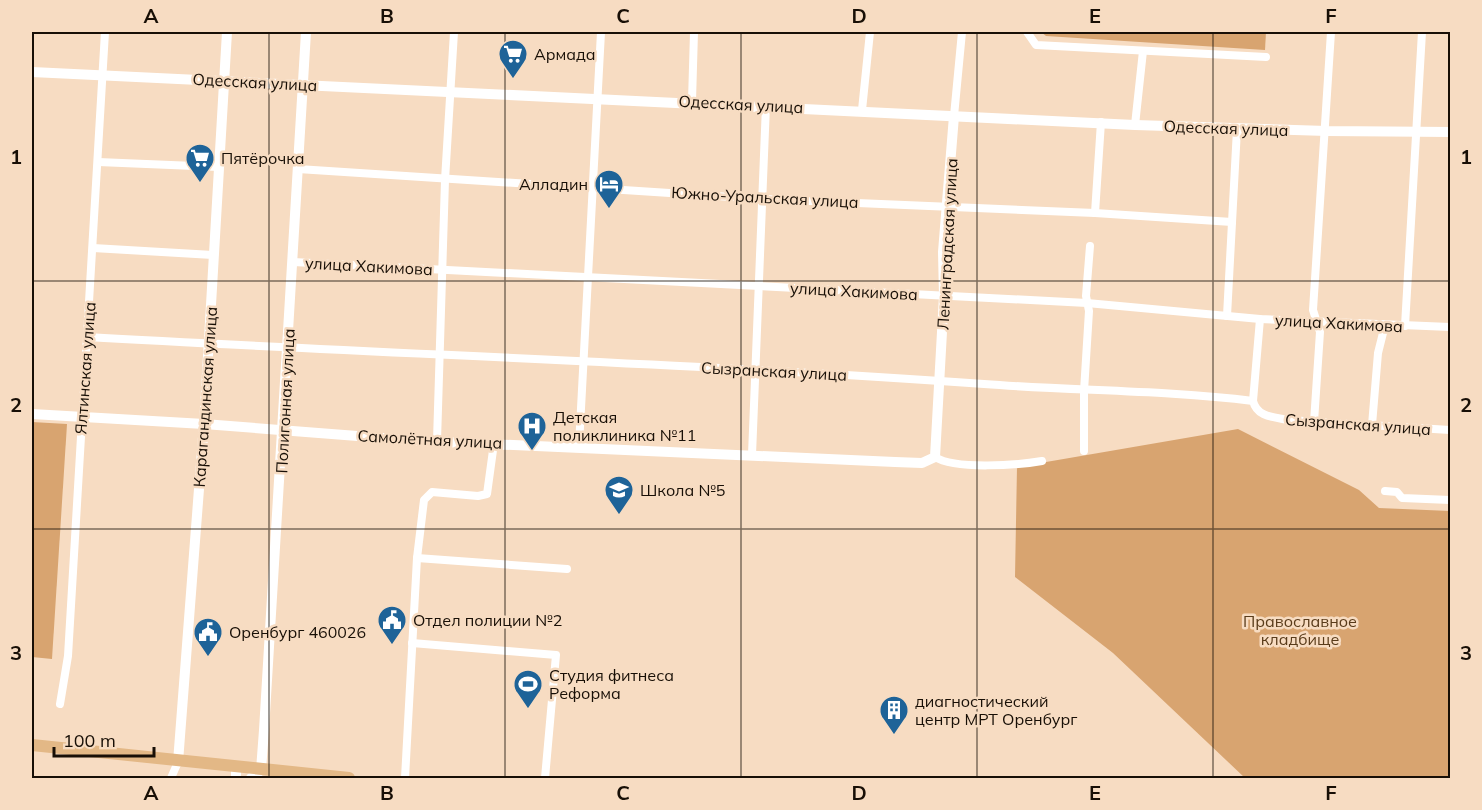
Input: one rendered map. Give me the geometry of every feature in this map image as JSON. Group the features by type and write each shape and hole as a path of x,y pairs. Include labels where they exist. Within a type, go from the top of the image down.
{"main road":[{"path":"32,746 178,762 236,773 349,778"}],"street":[{"name":"Ялтинская улица","path":"60,704 68,656 105,32"},
{"name":"Карагандинская улица","path":"178,762 204,423 226,32"},
{"name":"Полигонная улица","path":"256,774 284,430 306,32"},
{"path":"438,441 445,180 454,32"},
{"path":"579,446 590,276 601,32"},
{"path":"692,101 694,32"},
{"path":"862,110 870,32"},
{"name":"Ленинградская улица","path":"935,457 944,296 943,252 962,32"},
{"path":"1027,32 1036,45 1266,57"},
{"path":"1314,422 1320,332 1313,310 1327,131 1331,32"},
{"path":"1405,326 1422,32"},
{"path":"1135,125 1143,51"},
{"name":"Одесская улица","path":"32,72 692,101 1135,125 1450,132"},
{"path":"752,455 753,370 766,105"},
{"path":"1095,213 1101,122"},
{"path":"1227,316 1237,129"},
{"path":"98,162 219,167"},
{"name":"Южно-Уральская улица","path":"298,169 445,180 594,186 762,199 1095,213 1232,222"},
{"path":"1084,451 1090,246"},
{"path":"93,248 213,255"},
{"name":"улица Хакимова","path":"293,262 1087,303 1260,319 1450,327"},
{"path":"1253,401 1260,319"},
{"path":"1372,425 1378,353 1385,325"},
{"name":"Сызранская улица","path":"87,337 585,360 1084,392 1194,393 1253,401 1255,410 1263,415 1314,422 1450,430"},
{"name":"Самолётная улица","path":"32,414 204,423 438,441 922,463 935,457 947,463 1015,465 1042,461"},
{"path":"405,778 417,558 424,500 428,494 487,494 494,443"},
{"path":"1385,491 1397,492 1402,498 1450,500"},
{"path":"417,558 567,569"},
{"path":"412,643 556,655 545,778"},
{"path":"171,778 178,762"}],"green space":[{"path":"1041,32 1266,32 1265,50 1046,36"},
{"path":"32,422 67,424 52,659 32,657"},
{"name":"Православное кладбище","path":"1238,429 1359,490 1379,508 1450,511 1450,778 1245,778 1113,653 1015,577 1017,467"}],"place":[{"name":"Армада","path":"513,80"},
{"name":"Пятёрочка","path":"200,184"},
{"name":"Алладин","path":"609,210"},
{"name":"Детская поликлиника №11","path":"532,452"},
{"name":"Школа №5","path":"619,516"},
{"name":"Отдел полиции №2","path":"392,646"},
{"name":"Оренбург 460026","path":"208,658"},
{"name":"Студия фитнеса Реформа","path":"528,710"},
{"name":"диагностический центр МРТ Оренбург","path":"894,736"}]}
